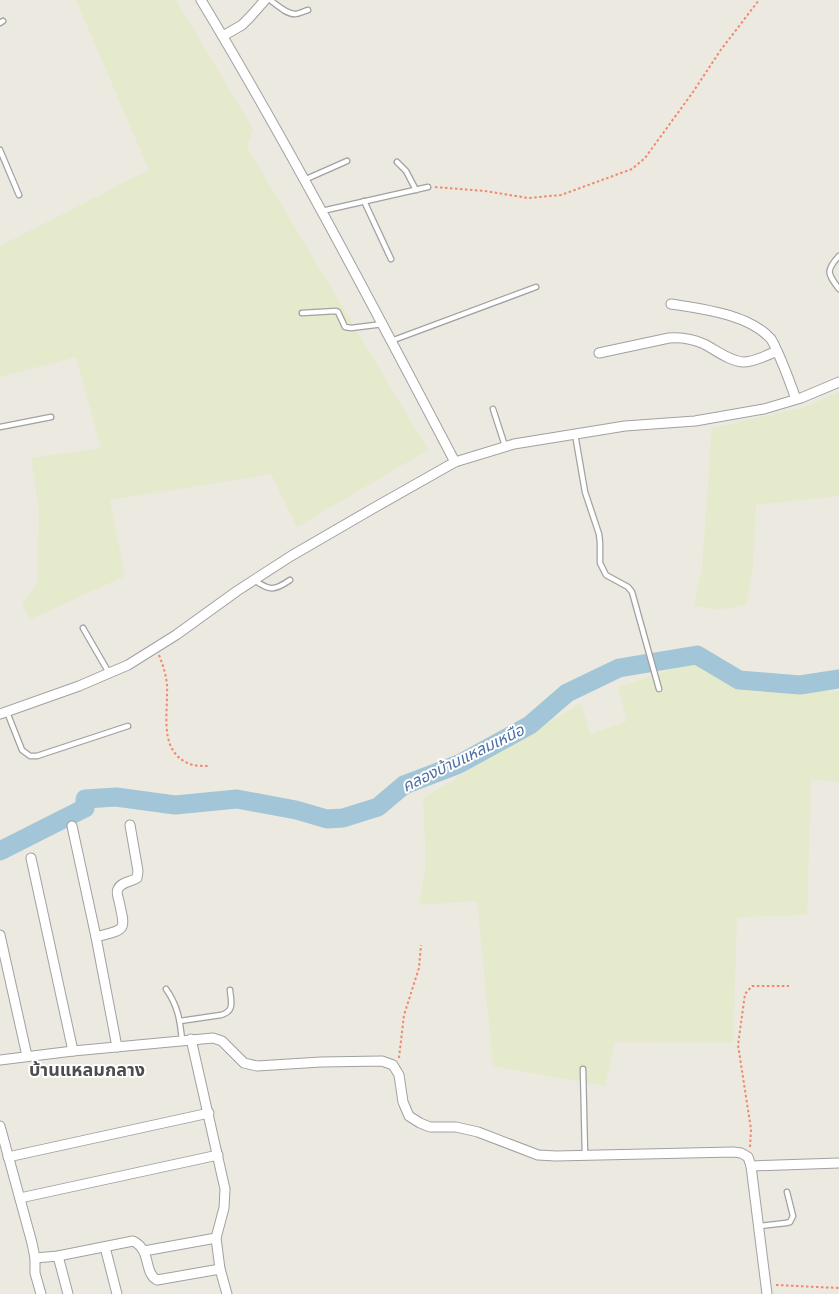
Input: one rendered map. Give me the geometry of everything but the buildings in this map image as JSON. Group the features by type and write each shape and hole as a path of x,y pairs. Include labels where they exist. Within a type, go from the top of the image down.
{"street":[{"path":"201,0 322,211 455,462"},
{"path":"223,36 242,24 265,0"},
{"path":"671,304 718,312 757,328 772,340 796,399"},
{"path":"599,353 669,338 702,343 733,360 744,362 777,351"},
{"path":"3,713 79,686 128,665 291,556 455,462 514,444 626,426 695,421 764,409 839,382"},
{"path":"96,937 118,931 122,927 123,920 117,893 118,888 122,884 137,878 138,872 130,825"},
{"path":"72,826 117,1047"},
{"path":"32,858 73,1051"},
{"path":"0,935 27,1056"},
{"path":"0,1060 213,1038 222,1041 244,1063 257,1066 382,1061 393,1066 399,1075 404,1102 409,1116 420,1124 430,1127 456,1127 478,1132 538,1156 733,1152 741,1154 748,1157 752,1166 767,1294"},
{"path":"187,1040 209,1113 225,1189 224,1208 216,1238 220,1269 227,1294"},
{"path":"8,1156 209,1113"},
{"path":"0,1126 35,1258 35,1273 41,1294"},
{"path":"20,1198 218,1155"},
{"path":"752,1166 839,1163"},
{"path":"144,1251 216,1238"},
{"path":"35,1258 58,1256 133,1241 140,1244 152,1276 157,1280 220,1269"},
{"path":"105,1247 117,1294"},
{"path":"58,1256 68,1294"}],"lane":[{"path":"270,0 289,13 296,14 308,10"},
{"path":"0,150 19,195"},
{"path":"304,180 348,161"},
{"path":"397,162 406,171 416,190"},
{"path":"322,211 428,187"},
{"path":"364,201 391,258"},
{"path":"839,256 828,270 839,289"},
{"path":"391,341 536,287"},
{"path":"302,313 336,311 345,327 351,328 383,324"},
{"path":"493,409 505,446"},
{"path":"0,427 51,418"},
{"path":"575,434 585,492 599,534 600,563 606,575 628,587 632,592 659,689"},
{"path":"254,580 264,587 272,589 290,580"},
{"path":"84,628 109,673"},
{"path":"3,713 22,750 30,756 37,756 128,726"},
{"path":"166,988 174,1000 187,1040"},
{"path":"180,1021 226,1014 231,1007 230,990"},
{"path":"584,1069 586,1156"},
{"path":"759,1226 790,1222 793,1216 787,1192"}],"path":[{"path":"428,187 485,191 528,198 561,195 632,169 644,158 693,92 720,51 760,0"},
{"path":"156,648 167,682 166,718 172,750 181,759 194,765 209,766"},
{"path":"393,1066 399,1059 404,1015 419,968 420,945"},
{"path":"748,1157 751,1128 738,1045 746,994 752,986 789,986"},
{"path":"766,1283 779,1286 839,1288"}],"green space":[{"path":"76,0 176,0 253,129 247,147 428,450 297,527 271,474 110,500 125,576 31,619 22,604 37,584 39,511 31,458 101,448 76,357 0,377 0,246 149,170"},
{"path":"839,392 839,496 756,505 753,568 746,605 718,610 694,605 702,568 712,428 803,408"},
{"path":"691,663 743,689 839,691 839,782 811,779 807,915 737,917 733,1043 615,1042 605,1086 493,1066 477,901 419,905 426,865 423,798 581,703 590,734 627,721 618,687"}],"waterway":[{"name":"คลองบ้านแหลมเหนือ","path":"0,851 85,808 85,799 116,797 175,805 237,799 296,810 327,819 343,818 378,807 404,785 459,764 530,725 567,693 619,668 697,655 739,680 800,685 839,679"}],"district":[{"name":"บ้านแหลมกลาง","path":"87,1069"}]}
